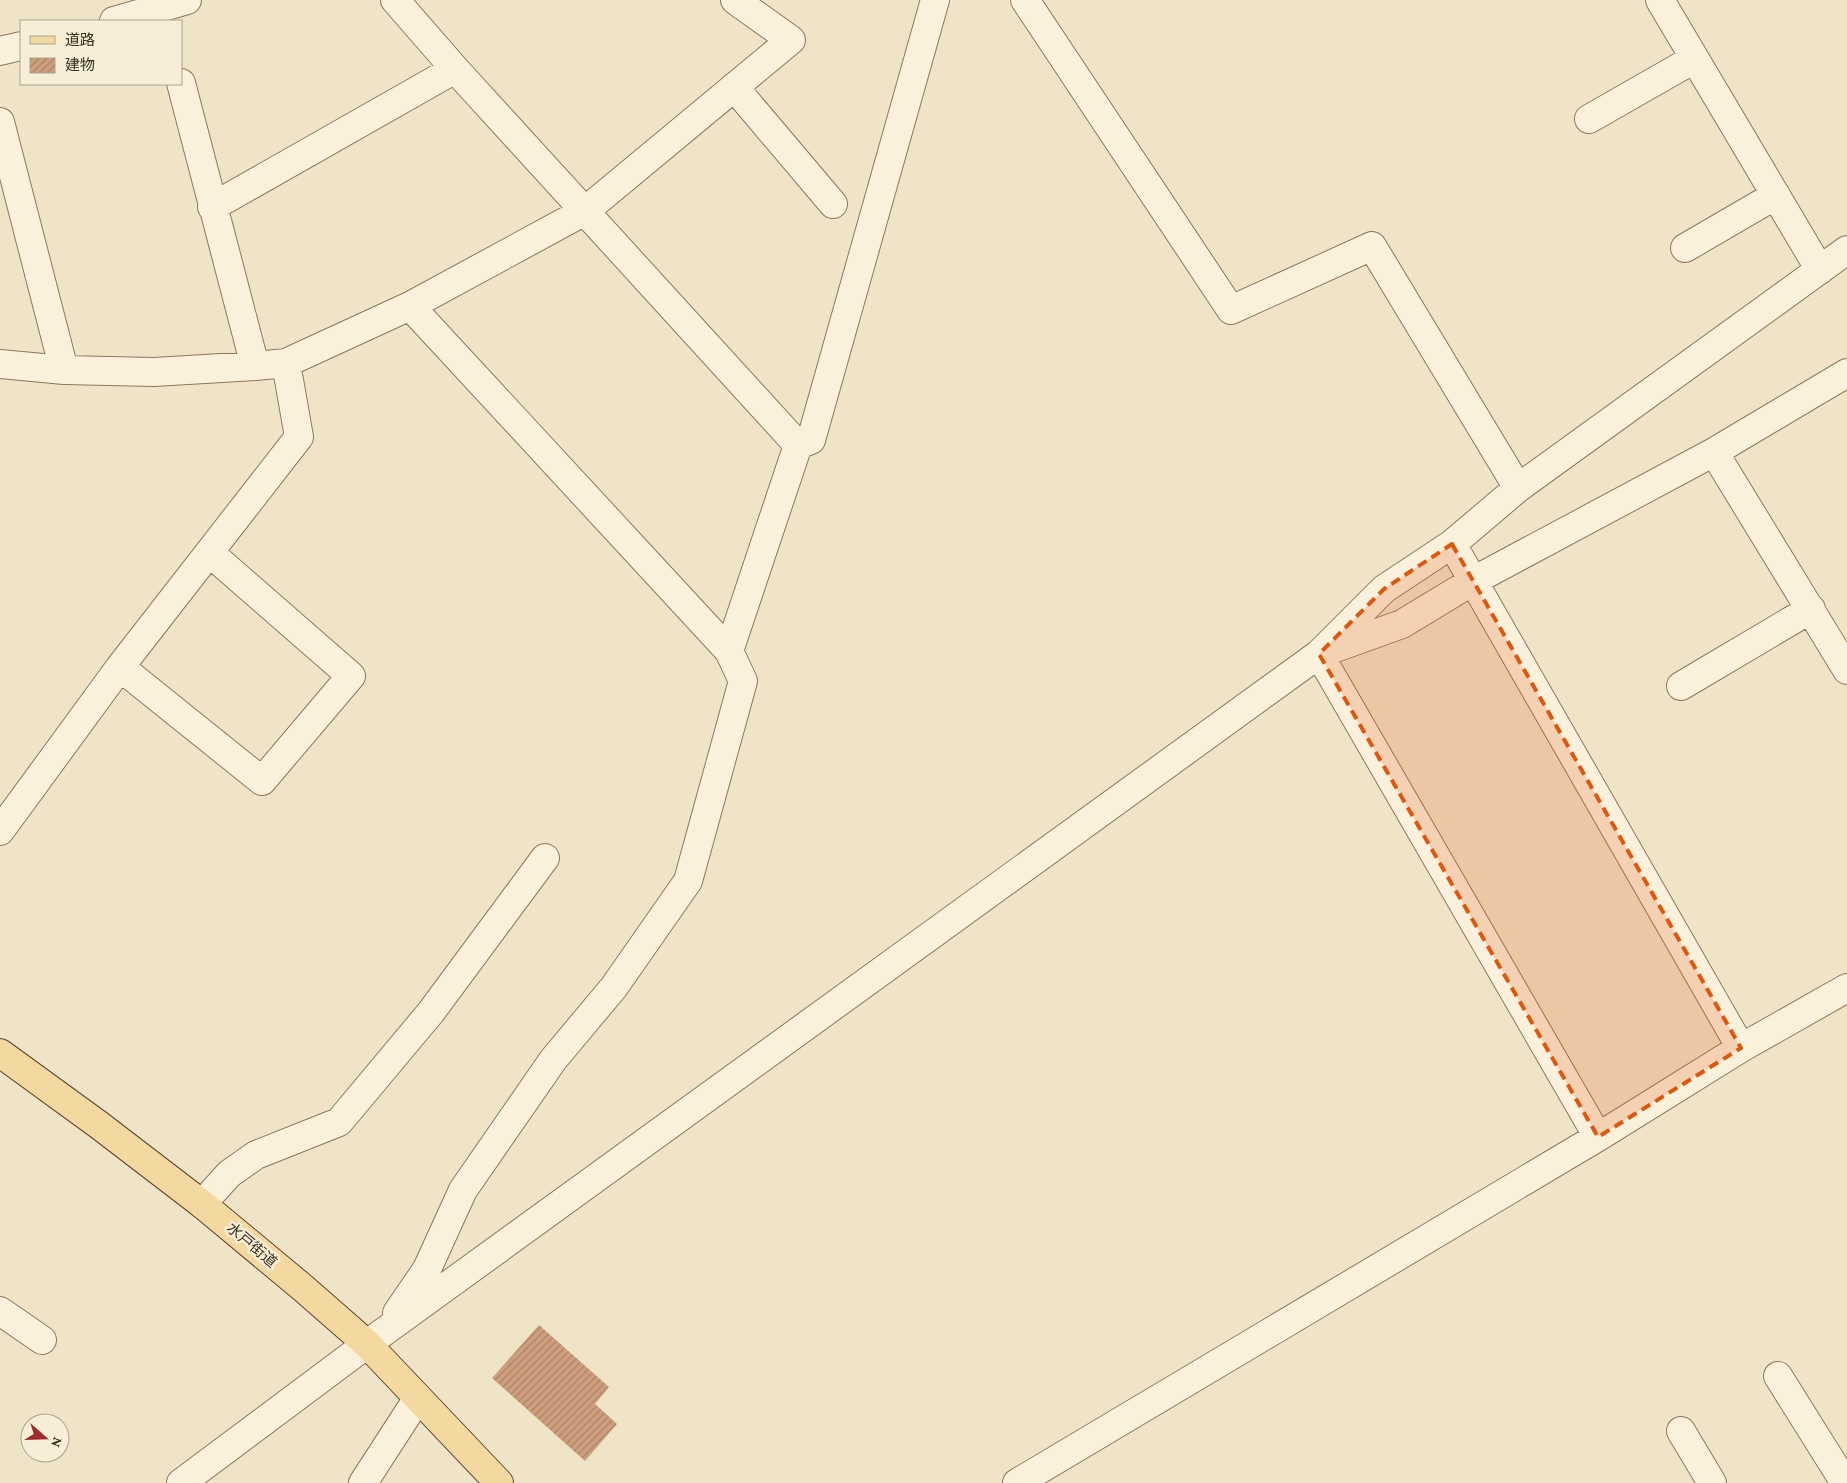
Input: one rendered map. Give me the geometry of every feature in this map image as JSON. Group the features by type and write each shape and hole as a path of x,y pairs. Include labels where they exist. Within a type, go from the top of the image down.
{"main road":[{"name":"水戸街道","path":"0,1053 99,1125 376,1337 418,1398 485,1474 499,1483"}],"street":[{"path":"395,0 584,212 798,445"},
{"path":"0,364 64,370 154,372 255,366 286,362 410,306 584,212 791,40 734,0"},
{"path":"1025,0 1231,310 1372,246 1518,488"},
{"path":"1660,0 1820,270"},
{"path":"798,445 811,440 929,3"},
{"path":"119,20 172,10"},
{"path":"0,51 20,46"},
{"path":"1589,119 1694,59"},
{"path":"212,207 455,69"},
{"path":"182,85 255,366"},
{"path":"734,87 833,204"},
{"path":"0,122 64,370"},
{"path":"1685,248 1776,195"},
{"path":"181,1483 376,1337 1319,654 1384,589 1452,544 1518,488 1847,250"},
{"path":"376,1337 427,1269 463,1190 553,1060 614,987 688,881 743,680 729,651 410,306"},
{"path":"0,831 120,667 299,437 286,362"},
{"path":"1319,654 1402,624 1473,581 1714,452 1847,372"},
{"path":"729,651 798,445"},
{"path":"1714,452 1847,670"},
{"path":"1452,544 1741,1048"},
{"path":"120,667 262,781 351,676 210,553"},
{"path":"1681,686 1811,609"},
{"path":"1319,654 1598,1137"},
{"path":"202,1204 229,1174 256,1155 339,1122 432,1012 545,858"},
{"path":"1017,1483 1598,1137 1741,1048 1847,988"},
{"path":"0,1311 42,1340"},
{"path":"1778,1376 1846,1483"},
{"path":"363,1483 418,1398"},
{"path":"1681,1431 1712,1483"}],"highlighted area":[{"path":"1452,544 1741,1048 1598,1137 1319,654 1384,589"}],"building":[{"path":"539,1325 609,1387 595,1404 617,1424 585,1461 492,1378"}]}
